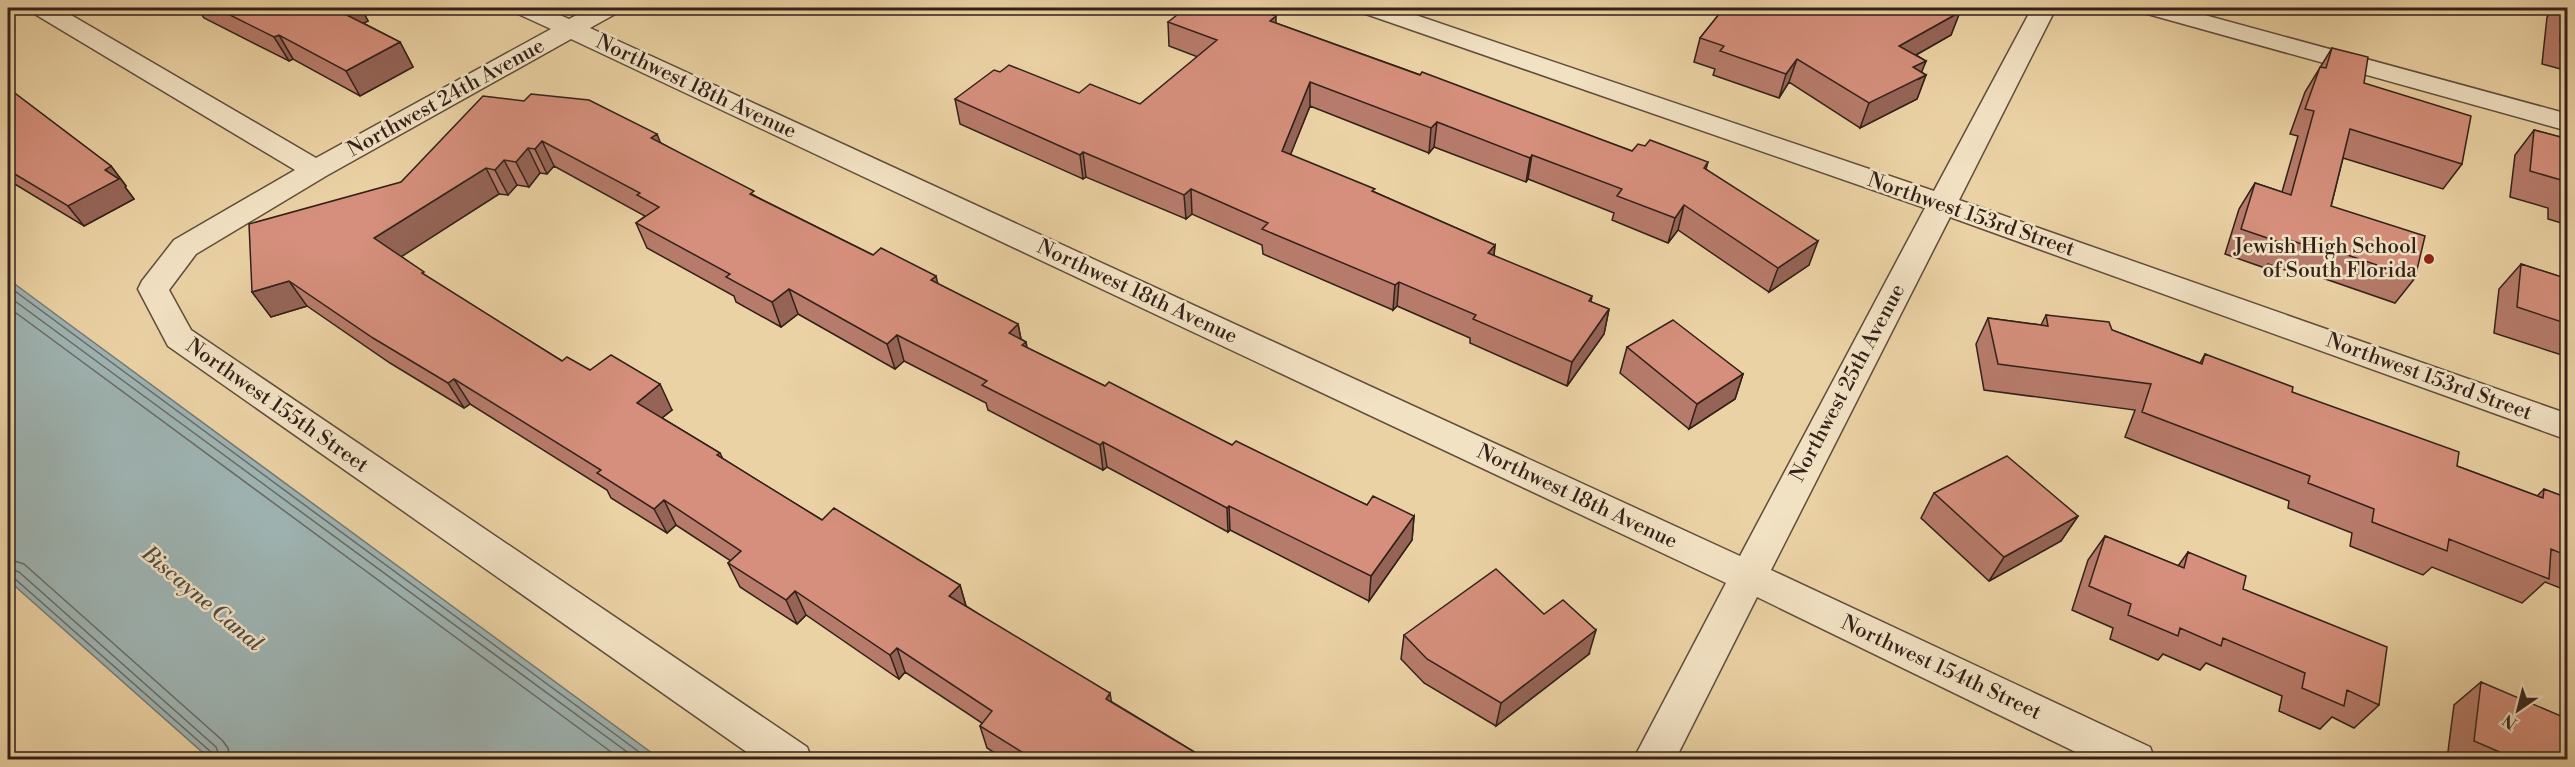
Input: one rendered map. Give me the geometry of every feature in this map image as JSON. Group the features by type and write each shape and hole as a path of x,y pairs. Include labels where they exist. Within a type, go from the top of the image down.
{"street":[{"path":"42,8 315,170"},
{"name":"Northwest 18th Avenue","path":"525,8 1748,576"},
{"name":"Northwest 24th Avenue","path":"315,170 608,8"},
{"name":"Northwest 153rd Street","path":"1372,8 1942,204 2568,427"},
{"name":"Northwest 25th Avenue","path":"1653,759 2044,8"},
{"path":"2153,8 2568,123"},
{"name":"Northwest 155th Street","path":"315,170 185,247 153,289 179,338 792,759"},
{"name":"Northwest 154th Street","path":"1748,576 2135,759"}],"water":[{"name":"Biscayne Canal","path":"8,279 660,759 210,759 8,580"}],"building":[{"path":"216,8 333,8 400,42 346,71 279,35 274,37"},
{"path":"1186,8 1252,8 1276,16 1270,21 1420,75 1422,72 1632,151 1638,144 1645,146 1650,140 1708,162 1704,168 1818,241 1778,268 1684,205 1675,218 1617,196 1622,189 1532,155 1530,158 1437,122 1431,128 1310,82 1282,151 1375,189 1372,191 1495,245 1488,253 1592,296 1589,301 1609,309 1572,362 1473,319 1476,315 1399,282 1395,285 1262,229 1268,223 1191,189 1184,195 1083,152 1080,155 955,99 994,70 1000,72 1009,65 1079,93 1090,84 1140,104 1217,40 1168,22"},
{"path":"1724,8 1952,8 1960,12 1899,46 1926,61 1913,67 1926,75 1869,103 1797,59 1786,74 1720,51 1724,46 1700,38"},
{"path":"2562,8 2568,8 2568,43 2560,41"},
{"path":"2332,48 2368,57 2364,83 2471,116 2462,164 2350,129 2331,206 2425,236 2415,278 2321,246 2320,250 2284,238 2282,243 2241,229 2255,183 2291,195 2314,111 2305,109 2320,67 2326,68"},
{"path":"8,88 111,166 105,170 119,179 68,206 8,170"},
{"path":"531,94 589,100 657,134 651,138 754,191 750,194 873,255 881,248 936,276 931,280 1018,324 1009,333 1026,342 1022,345 1105,386 1109,382 1232,445 1236,441 1367,505 1373,496 1414,516 1371,576 1229,506 1227,508 1103,442 1100,445 982,385 987,381 897,335 887,344 789,289 772,302 726,277 730,274 636,223 659,207 637,195 640,193 542,141 535,149 528,148 516,162 504,160 495,170 486,168 374,238 424,272 422,273 562,361 567,357 590,370 611,355 660,384 637,403 720,453 717,455 822,520 834,508 960,585 949,596 1110,693 1106,699 1206,759 1033,759 980,726 992,711 897,648 890,655 795,591 786,600 728,563 741,551 664,500 654,509 597,473 601,470 454,379 448,383 373,338 289,281 252,292 249,224 401,182 483,96 524,101"},
{"path":"2534,130 2568,139 2568,182 2530,171"},
{"path":"2521,264 2568,279 2568,324 2517,307"},
{"path":"2046,315 2109,322 2112,330 2202,364 2205,354 2293,387 2292,392 2459,452 2457,466 2543,498 2544,489 2568,498 2568,556 2551,549 2549,579 2449,539 2447,551 2372,522 2374,509 2308,483 2310,476 2142,412 2151,384 1998,364 1988,318 2048,326"},
{"path":"1673,320 1743,374 1697,404 1627,347"},
{"path":"2007,456 2078,516 2004,557 1934,493"},
{"path":"2105,536 2184,568 2188,552 2246,576 2243,589 2387,647 2379,705 2347,690 2344,706 2302,688 2305,673 2223,638 2221,646 2180,628 2178,636 2128,615 2131,604 2089,586"},
{"path":"1496,569 1544,614 1563,600 1596,630 1501,703 1427,659 1404,635"},
{"path":"2481,682 2568,719 2568,759 2516,759 2474,741"}],"place":[{"name":"Jewish High School of South Florida","path":"2429,259"}]}
